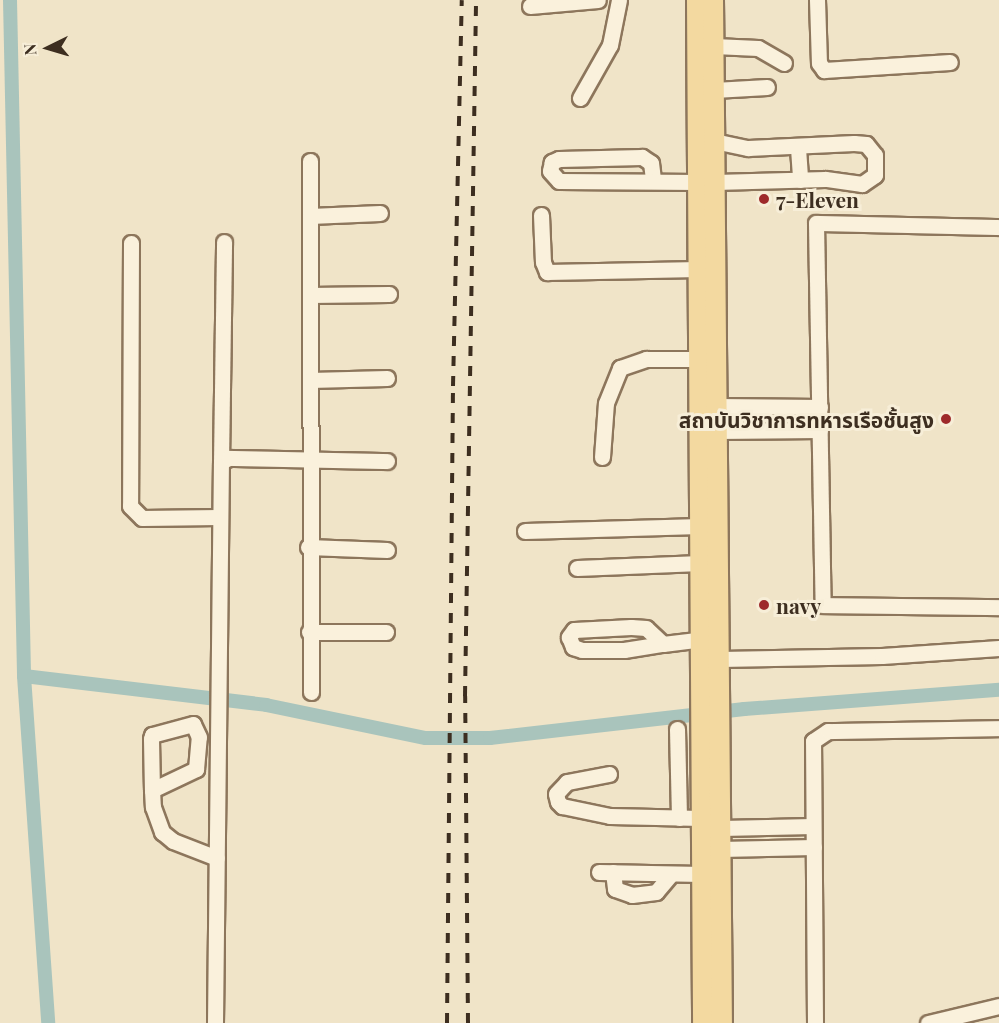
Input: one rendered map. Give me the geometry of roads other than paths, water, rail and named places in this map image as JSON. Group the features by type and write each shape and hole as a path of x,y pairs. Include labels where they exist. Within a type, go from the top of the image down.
{"main road":[{"path":"697,0 717,406 720,659 711,692"},
{"path":"713,0 714,141 706,182 699,269 700,563 701,639 711,692 708,824 722,1023"},
{"path":"703,1023 702,874 711,849"}],"street":[{"path":"530,6 598,0"},
{"path":"580,99 610,45 619,0"},
{"path":"817,0 819,63 824,70 950,62"},
{"path":"714,46 758,48 784,63"},
{"path":"714,90 767,87"},
{"path":"653,179 651,163 642,157 559,159 552,162 550,171 559,181 653,179 706,182 825,179 862,184 875,175 875,155 866,144 748,148 714,141"},
{"path":"798,148 800,180"},
{"path":"310,161 308,547 311,692"},
{"path":"310,216 380,213"},
{"path":"541,215 543,262 548,272 699,269"},
{"path":"999,227 816,223 823,605 999,607"},
{"path":"215,1023 217,679 224,242"},
{"path":"130,243 130,506 141,518 219,517"},
{"path":"310,295 389,294"},
{"path":"602,457 606,403 620,368 646,359 699,359"},
{"path":"310,380 387,378"},
{"path":"717,406 820,406"},
{"path":"717,430 820,430"},
{"path":"222,462 229,458 387,461"},
{"path":"525,531 700,526"},
{"path":"308,547 387,550"},
{"path":"577,568 700,563"},
{"path":"663,644 646,628 580,629 569,637 573,647 582,650 663,644 701,639"},
{"path":"309,632 386,632"},
{"path":"720,659 882,656 999,648"},
{"path":"152,790 196,769 199,737 193,724 152,735 152,790 155,817 162,832 183,847 217,858"},
{"path":"814,1023 813,741 818,734 828,731 999,728"},
{"path":"677,729 679,818"},
{"path":"609,774 567,782 556,794 558,802 562,806 610,816 679,818 708,824 813,826"},
{"path":"711,849 814,847"},
{"path":"671,874 656,891 632,895 615,889 606,872 702,874"},
{"path":"928,1023 999,1006"}],"waterway":[{"path":"10,0 24,676 48,1023"},
{"path":"24,676 266,705 426,738 490,738 744,709 999,690"}],"railway":[{"path":"447,1023 453,386 462,0"},
{"path":"468,1023 465,696 476,0"}],"place":[{"name":"7-Eleven","path":"764,199"},
{"name":"สถาบันวิชาการทหารเรือชั้นสูง","path":"946,419"},
{"name":"navy","path":"764,605"}]}
